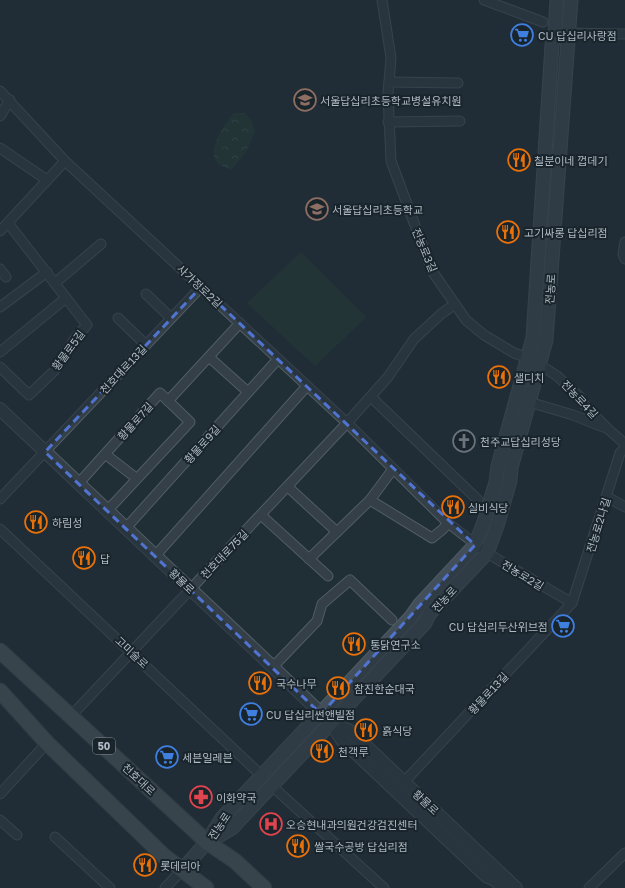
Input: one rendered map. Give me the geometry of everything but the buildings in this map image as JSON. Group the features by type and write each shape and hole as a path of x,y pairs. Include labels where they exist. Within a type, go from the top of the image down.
{"main road":[{"name":"전농로","path":"207,842 232,828 425,623 430,613 487,553 510,482 510,468 529,402 533,361 533,338 552,53 557,0"},
{"name":"전농로","path":"207,842 222,818 410,618 420,604 475,545 484,522 496,482 498,466 533,361 546,340 571,0"},
{"name":"천호대로","path":"0,651 207,842 235,861 264,888"},
{"path":"0,691 47,743 164,856 206,888"},
{"path":"182,870 207,842"}],"street":[{"name":"전농로3길","path":"382,0 390,43 388,122 391,161 405,202 432,271 466,320 484,335 514,353 533,361"},
{"path":"484,0 543,22"},
{"path":"555,33 625,34"},
{"path":"390,82 458,83"},
{"name":"사가정로2길","path":"0,91 65,160 347,423 448,523 475,545"},
{"path":"0,116 10,100"},
{"path":"388,122 460,121"},
{"path":"0,148 47,180"},
{"path":"0,231 65,160"},
{"name":"황물로5길","path":"0,367 29,395 54,370 76,337 87,325 8,223"},
{"path":"625,242 623,254 625,259"},
{"path":"54,283 101,244"},
{"path":"0,269 6,276"},
{"path":"0,307 46,272"},
{"name":"천호대로13길","path":"0,499 201,287"},
{"path":"146,294 171,318"},
{"path":"0,352 66,298"},
{"name":"천호대로75길","path":"71,716 371,397 388,377 414,339 441,314 455,304"},
{"path":"118,318 146,345"},
{"name":"황물로7길","path":"78,484 160,393 168,401 240,323"},
{"path":"209,356 248,392"},
{"name":"황물로9길","path":"125,529 278,359"},
{"name":"전농로4길","path":"533,361 557,376 579,396 586,407 625,444"},
{"path":"156,556 307,386"},
{"path":"371,397 478,500"},
{"path":"107,511 136,478 190,422 168,401"},
{"path":"529,402 573,415 608,429"},
{"name":"황물로","path":"0,409 125,529 156,556 274,667 331,723 342,740 486,876 495,880 503,888"},
{"name":"전농로2나길","path":"572,603 620,453 625,448"},
{"path":"105,454 136,478"},
{"path":"309,559 370,500 393,469"},
{"path":"288,486 337,532"},
{"path":"607,497 625,507"},
{"path":"370,500 432,538 448,523"},
{"path":"261,515 328,576"},
{"name":"고미술로","path":"0,529 262,776"},
{"name":"전농로2길","path":"475,545 572,603"},
{"path":"274,667 317,621 322,604 350,580 392,620"},
{"name":"황물로13길","path":"404,782 572,603"},
{"name":"황물로","path":"331,723 350,731 516,888"},
{"path":"0,794 47,743"},
{"path":"272,786 384,888"},
{"path":"0,820 17,835"},
{"path":"55,837 110,888"},
{"path":"591,887 625,853"},
{"path":"165,888 182,870"}],"highlighted area":[{"path":"201,287 475,545 321,714 45,452"}],"green space":[{"path":"234,113 245,113 251,120 255,131 246,152 232,169 222,166 216,161 214,153 218,136"},
{"path":"301,252 366,317 315,366 247,303"}],"place":[{"name":"CU 답십리사랑점","path":"522,35"},
{"name":"서울답십리초등학교병설유치원","path":"305,100"},
{"name":"칠분이네 껍데기","path":"519,160"},
{"name":"서울답십리초등학교","path":"317,209"},
{"name":"고기싸롱 답십리점","path":"508,232"},
{"name":"샐디치","path":"499,377"},
{"name":"천주교답십리성당","path":"464,441"},
{"name":"실비식당","path":"453,507"},
{"name":"하림성","path":"36,522"},
{"name":"답","path":"84,558"},
{"name":"CU 답십리두산위브점","path":"563,626"},
{"name":"통닭연구소","path":"354,644"},
{"name":"국수나무","path":"260,683"},
{"name":"참진한순대국","path":"338,688"},
{"name":"CU 답십리썬앤빌점","path":"251,714"},
{"name":"흙식당","path":"366,730"},
{"name":"천객루","path":"322,751"},
{"name":"세븐일레븐","path":"167,757"},
{"name":"이화약국","path":"201,797"},
{"name":"오승현내과의원건강검진센터","path":"271,824"},
{"name":"쌀국수공방 답십리점","path":"298,846"},
{"name":"롯데리아","path":"145,865"}]}
